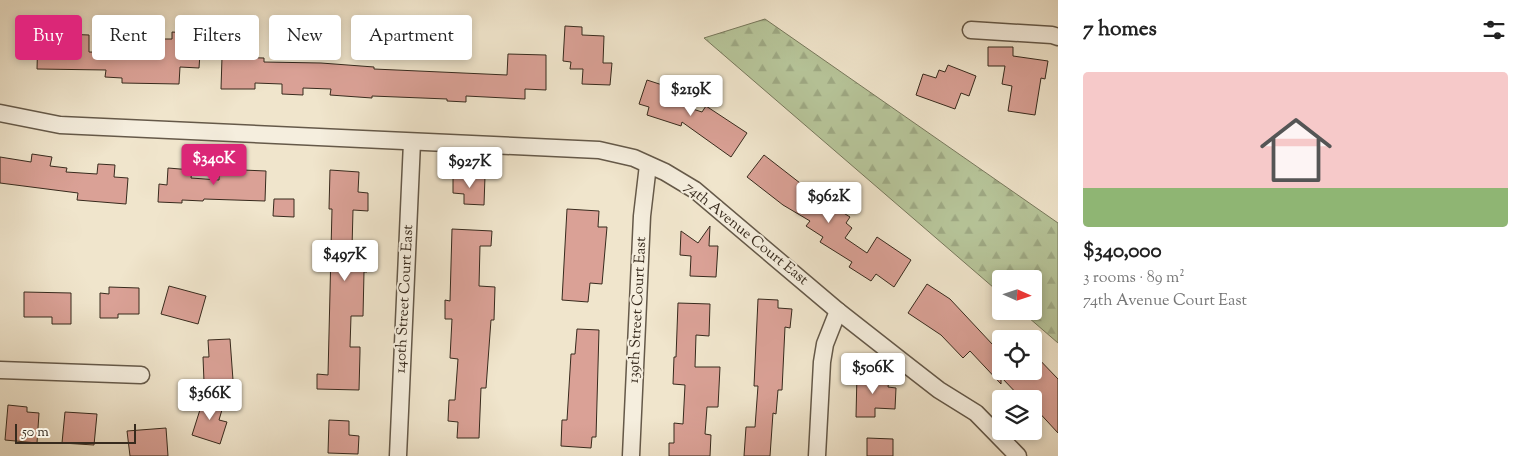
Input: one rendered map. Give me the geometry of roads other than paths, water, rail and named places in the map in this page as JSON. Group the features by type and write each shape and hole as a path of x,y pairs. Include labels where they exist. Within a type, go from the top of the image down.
{"street":[{"path":"971,30 1058,37"},
{"name":"74th Avenue Court East","path":"0,113 60,125 599,150 634,158 666,172 695,190 838,311 939,390 976,413 1018,456"},
{"name":"140th Street Court East","path":"398,456 412,142"},
{"name":"139th Street Court East","path":"632,456 642,216 648,165"},
{"path":"817,456 822,362 828,336 838,311"},
{"path":"0,370 141,375"}]}
